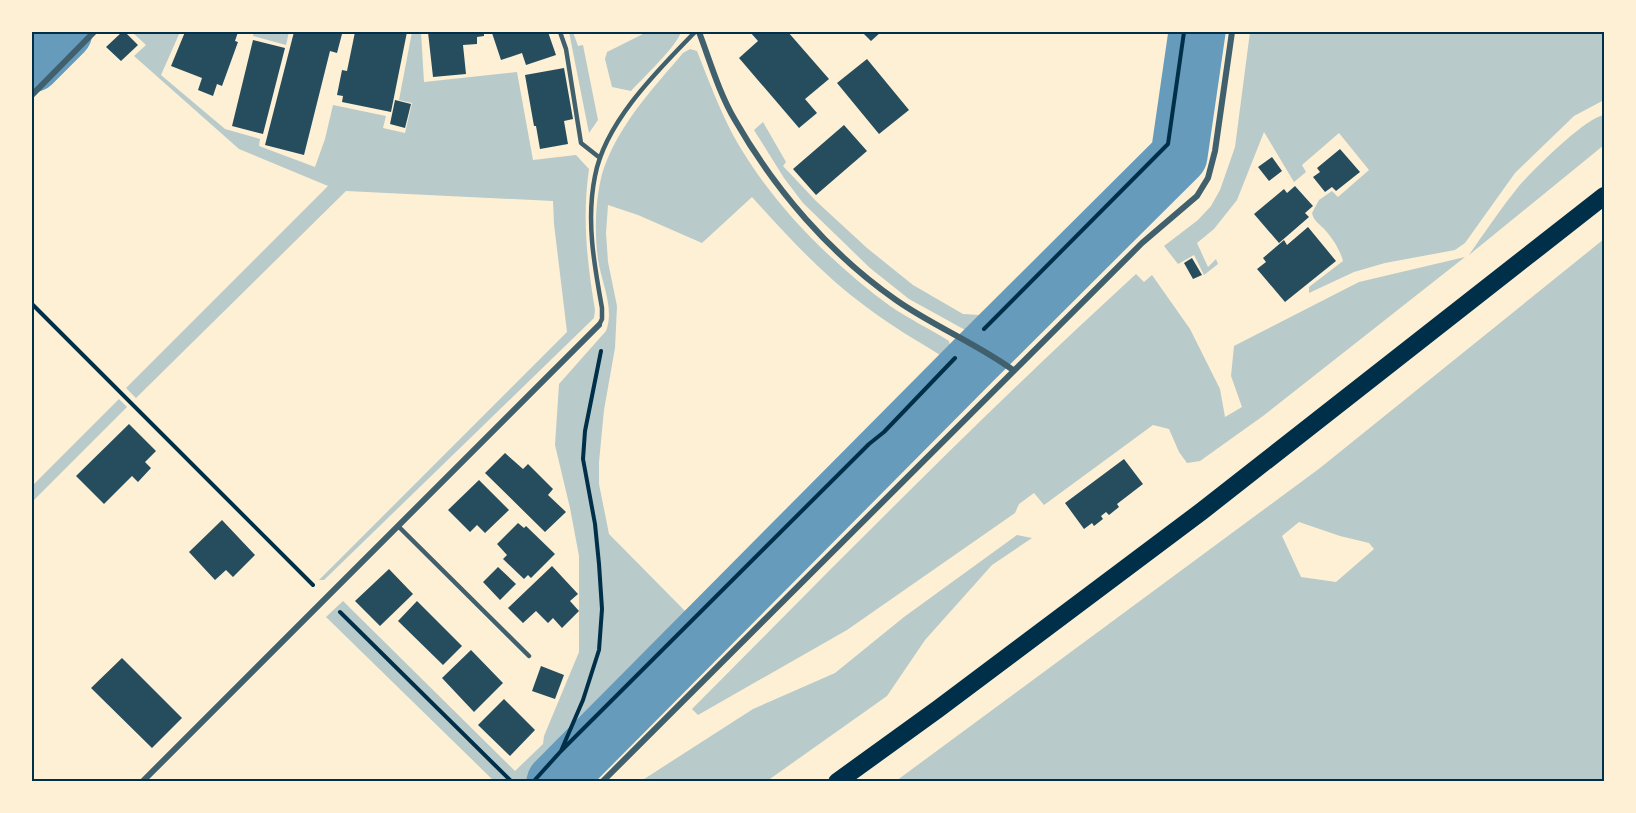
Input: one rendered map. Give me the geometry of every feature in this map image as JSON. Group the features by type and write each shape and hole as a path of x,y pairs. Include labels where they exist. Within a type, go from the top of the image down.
{"highway":[{"path":"837,782 1202,511 1605,196"}],"street":[{"path":"32,95 94,32"},
{"path":"697,32 734,119 774,181 792,204 871,281 922,316 996,357 1013,370"},
{"path":"602,782 1013,370 1142,243 1197,196 1208,178 1215,151 1232,32"},
{"path":"142,782 599,325"}],"lane":[{"path":"560,32 566,49 581,143 600,158"},
{"path":"599,325 602,319 602,308 591,233 593,188 600,158 617,124 634,100 697,32"},
{"path":"398,526 529,656"}],"path":[{"path":"533,782 561,751 869,444 973,345 1168,144 1184,32"},
{"path":"32,304 512,782"},
{"path":"561,751 583,700 599,651 600,640 602,609 599,564 584,459 585,431 602,345 599,325"}],"shaded area":[{"path":"132,32 180,32 161,75 225,129 260,139 259,146 315,167 333,105 386,116 383,128 405,133 412,103 399,100 412,32 421,32 424,82 517,72 533,160 576,155 589,169 586,222 594,318 324,580 319,580 567,332 553,201 346,191 136,398 126,388 328,186 239,149 134,56 146,45"},
{"path":"254,32 289,32 286,45 253,36"},
{"path":"569,32 573,32 578,46 583,45 598,120 589,133"},
{"path":"647,32 681,32 666,54 631,91 612,87 605,59 607,52"},
{"path":"1173,32 1192,32 1174,152 987,338 989,330 978,323 967,331 909,299 870,268 803,203 784,178 754,130 763,122 786,162 783,166 816,201 867,248 913,285 963,314 979,315 1096,204 1156,142"},
{"path":"1203,32 1224,32 1204,153 1191,182 1137,232 1073,298 1016,350 1010,353 997,347 1185,158"},
{"path":"1250,32 1604,32 1604,100 1574,116 1515,173 1465,243 1455,250 1385,263 1354,272 1309,293 1309,287 1343,261 1334,241 1312,213 1319,200 1332,191 1338,197 1369,170 1339,133 1302,165 1306,172 1294,182 1264,132 1237,200 1214,229 1197,243 1208,267 1216,259 1218,264 1204,275 1194,255 1178,264 1164,246 1198,220 1211,206 1220,190 1235,147"},
{"path":"690,49 697,51 733,135 765,184 802,229 845,270 890,306 949,341 951,351 947,359 958,367 546,781 494,781 326,617 343,601 515,771 543,744 544,736 579,652 579,556 555,445 559,384 606,331 608,322 608,304 598,259 596,236 596,209 607,160 631,117 683,53","holes":["752,197 806,255 850,294 905,334 947,359 875,435 864,438 685,611 609,534 599,484 604,410 615,348 617,306 608,262 606,233 608,205 638,215 702,243"]},
{"path":"1604,115 1604,145 1469,255 1526,178 1572,135 1595,118"},
{"path":"1604,239 1604,781 896,781 1320,468","holes":["1299,522 1369,543 1374,549 1336,582 1301,577 1282,536"]},
{"path":"1465,257 1263,416 1200,461 1187,463 1179,452 1169,429 1153,425 1044,505 1034,493 1019,504 1015,513 847,630 698,715 692,709 967,434 1136,274 1144,282 1152,275 1190,329 1220,389 1225,417 1242,407 1231,376 1234,346 1359,282"},
{"path":"982,362 994,370 584,781 563,781"},
{"path":"119,399 127,407 32,502 32,486"},
{"path":"1017,535 1032,538 992,565 925,640 887,696 767,781 641,781 753,709 835,673 904,617"}],"building":[{"path":"122,32 125,32 138,45 121,61 106,47"},
{"path":"185,32 238,32 235,41 238,42 222,86 217,84 213,96 198,90 202,78 171,66"},
{"path":"294,32 342,34 337,53 330,51 304,155 265,145"},
{"path":"355,32 407,32 391,112 342,102 343,96 337,95 342,70 347,71"},
{"path":"428,32 484,32 484,36 477,37 477,44 463,45 466,74 433,77"},
{"path":"548,32 556,55 526,65 522,53 501,60 492,33"},
{"path":"750,32 788,32 829,79 805,99 817,113 799,128 739,58 758,41"},
{"path":"862,32 881,32 871,41"},
{"path":"253,40 285,48 263,134 232,126"},
{"path":"867,59 909,110 879,134 837,83"},
{"path":"564,68 573,119 564,121 568,144 540,149 525,75"},
{"path":"395,100 411,104 405,128 390,124"},
{"path":"844,125 867,151 816,195 793,169"},
{"path":"1340,149 1360,172 1336,191 1332,187 1325,192 1313,177 1320,172 1317,168"},
{"path":"1272,157 1282,171 1269,181 1258,167"},
{"path":"1295,186 1313,206 1305,213 1309,217 1279,243 1254,214 1284,189 1287,193"},
{"path":"1308,227 1336,261 1285,302 1257,269 1266,262 1263,258 1284,240 1287,245"},
{"path":"1192,258 1202,275 1193,279 1184,263"},
{"path":"129,424 156,451 145,462 151,468 138,482 132,476 104,504 76,476"},
{"path":"505,453 523,469 528,464 553,489 548,495 566,512 545,532 485,473"},
{"path":"1124,459 1143,484 1117,504 1119,507 1109,515 1106,512 1101,516 1103,519 1094,526 1092,523 1084,529 1065,503"},
{"path":"479,480 509,510 485,533 477,525 470,532 448,510"},
{"path":"222,520 255,555 233,577 226,570 215,580 189,552"},
{"path":"518,523 524,528 526,526 555,554 531,578 528,575 524,579 503,559 507,555 497,544"},
{"path":"552,566 578,594 570,601 579,611 562,628 553,618 548,623 536,611 523,623 508,608"},
{"path":"498,567 516,584 500,600 483,582"},
{"path":"389,569 413,594 380,626 355,601"},
{"path":"417,601 462,646 443,665 398,621"},
{"path":"471,650 503,683 474,712 442,678"},
{"path":"122,658 182,718 152,748 91,688"},
{"path":"541,666 564,675 555,699 532,691"},
{"path":"504,699 535,730 510,756 478,725"}],"waterway":[{"path":"32,64 64,32"},
{"path":"555,782 1179,156 1197,32"}]}
